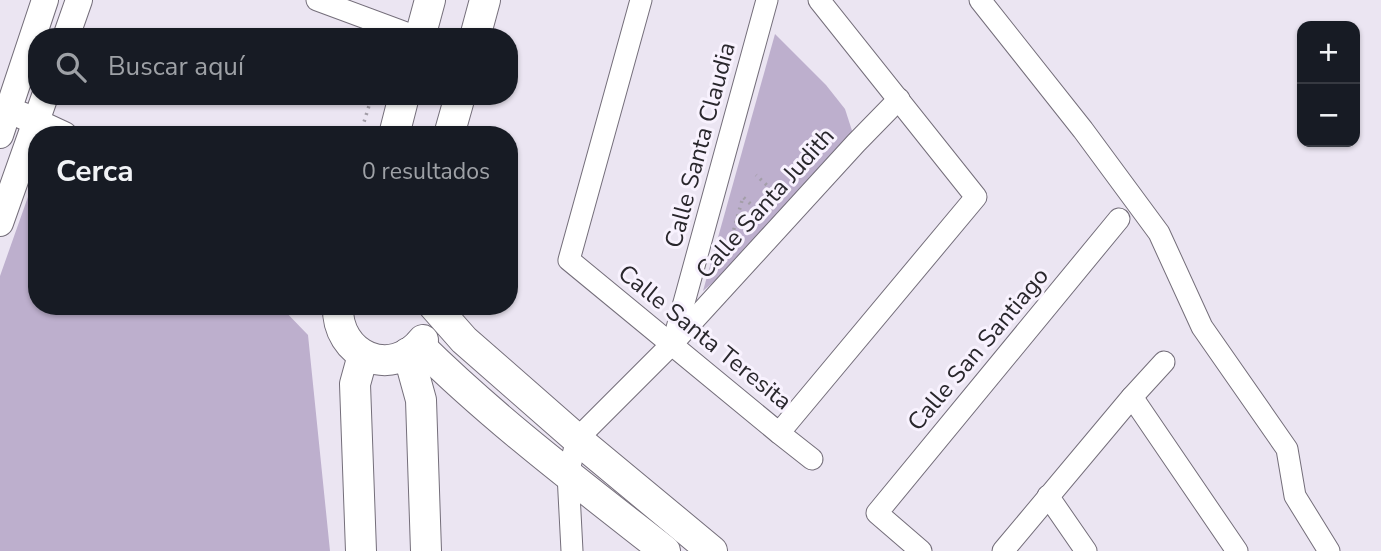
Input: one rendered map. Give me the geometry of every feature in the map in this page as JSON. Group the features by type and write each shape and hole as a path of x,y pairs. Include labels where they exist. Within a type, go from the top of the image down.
{"main road":[{"path":"422,28 430,0"},
{"path":"477,28 485,0"},
{"path":"396,126 402,105"},
{"path":"452,126 457,105"},
{"path":"339,315 340,331 347,341 363,355 386,360 400,358 414,349 430,326 432,315"},
{"path":"441,315 464,340 577,439 712,551"},
{"path":"414,349 446,372 665,551"},
{"path":"414,349 421,400 426,551"},
{"path":"361,551 355,384 363,355"}],"street":[{"path":"34,28 45,0"},
{"path":"69,28 79,0"},
{"path":"317,0 394,28"},
{"name":"Calle Santa Teresita","path":"641,0 569,260 779,433 976,197 819,0"},
{"name":"Calle Santa Claudia","path":"672,344 767,0"},
{"path":"979,0 1083,130 1159,233 1202,327 1287,449 1295,496 1329,551"},
{"path":"0,135 4,107 28,44"},
{"name":"Calle Santa Judith","path":"577,439 672,344 856,143 899,100"},
{"path":"34,126 42,105"},
{"path":"4,107 45,126"},
{"path":"0,223 20,155 28,138"},
{"name":"Calle San Santiago","path":"921,551 877,513 1119,219"},
{"path":"1003,551 1164,362"},
{"path":"1132,397 1237,551"},
{"path":"779,433 812,459"},
{"path":"572,551 568,474 577,439"},
{"path":"1048,496 1086,551"}],"path":[{"path":"363,126 369,105"},
{"path":"726,256 743,197 756,209 772,190 755,175"}],"shaded area":[{"path":"775,34 826,85 845,109 856,143 789,218 703,291"},
{"path":"28,197 28,315 289,315 308,335 330,551 0,551 0,276"}]}
